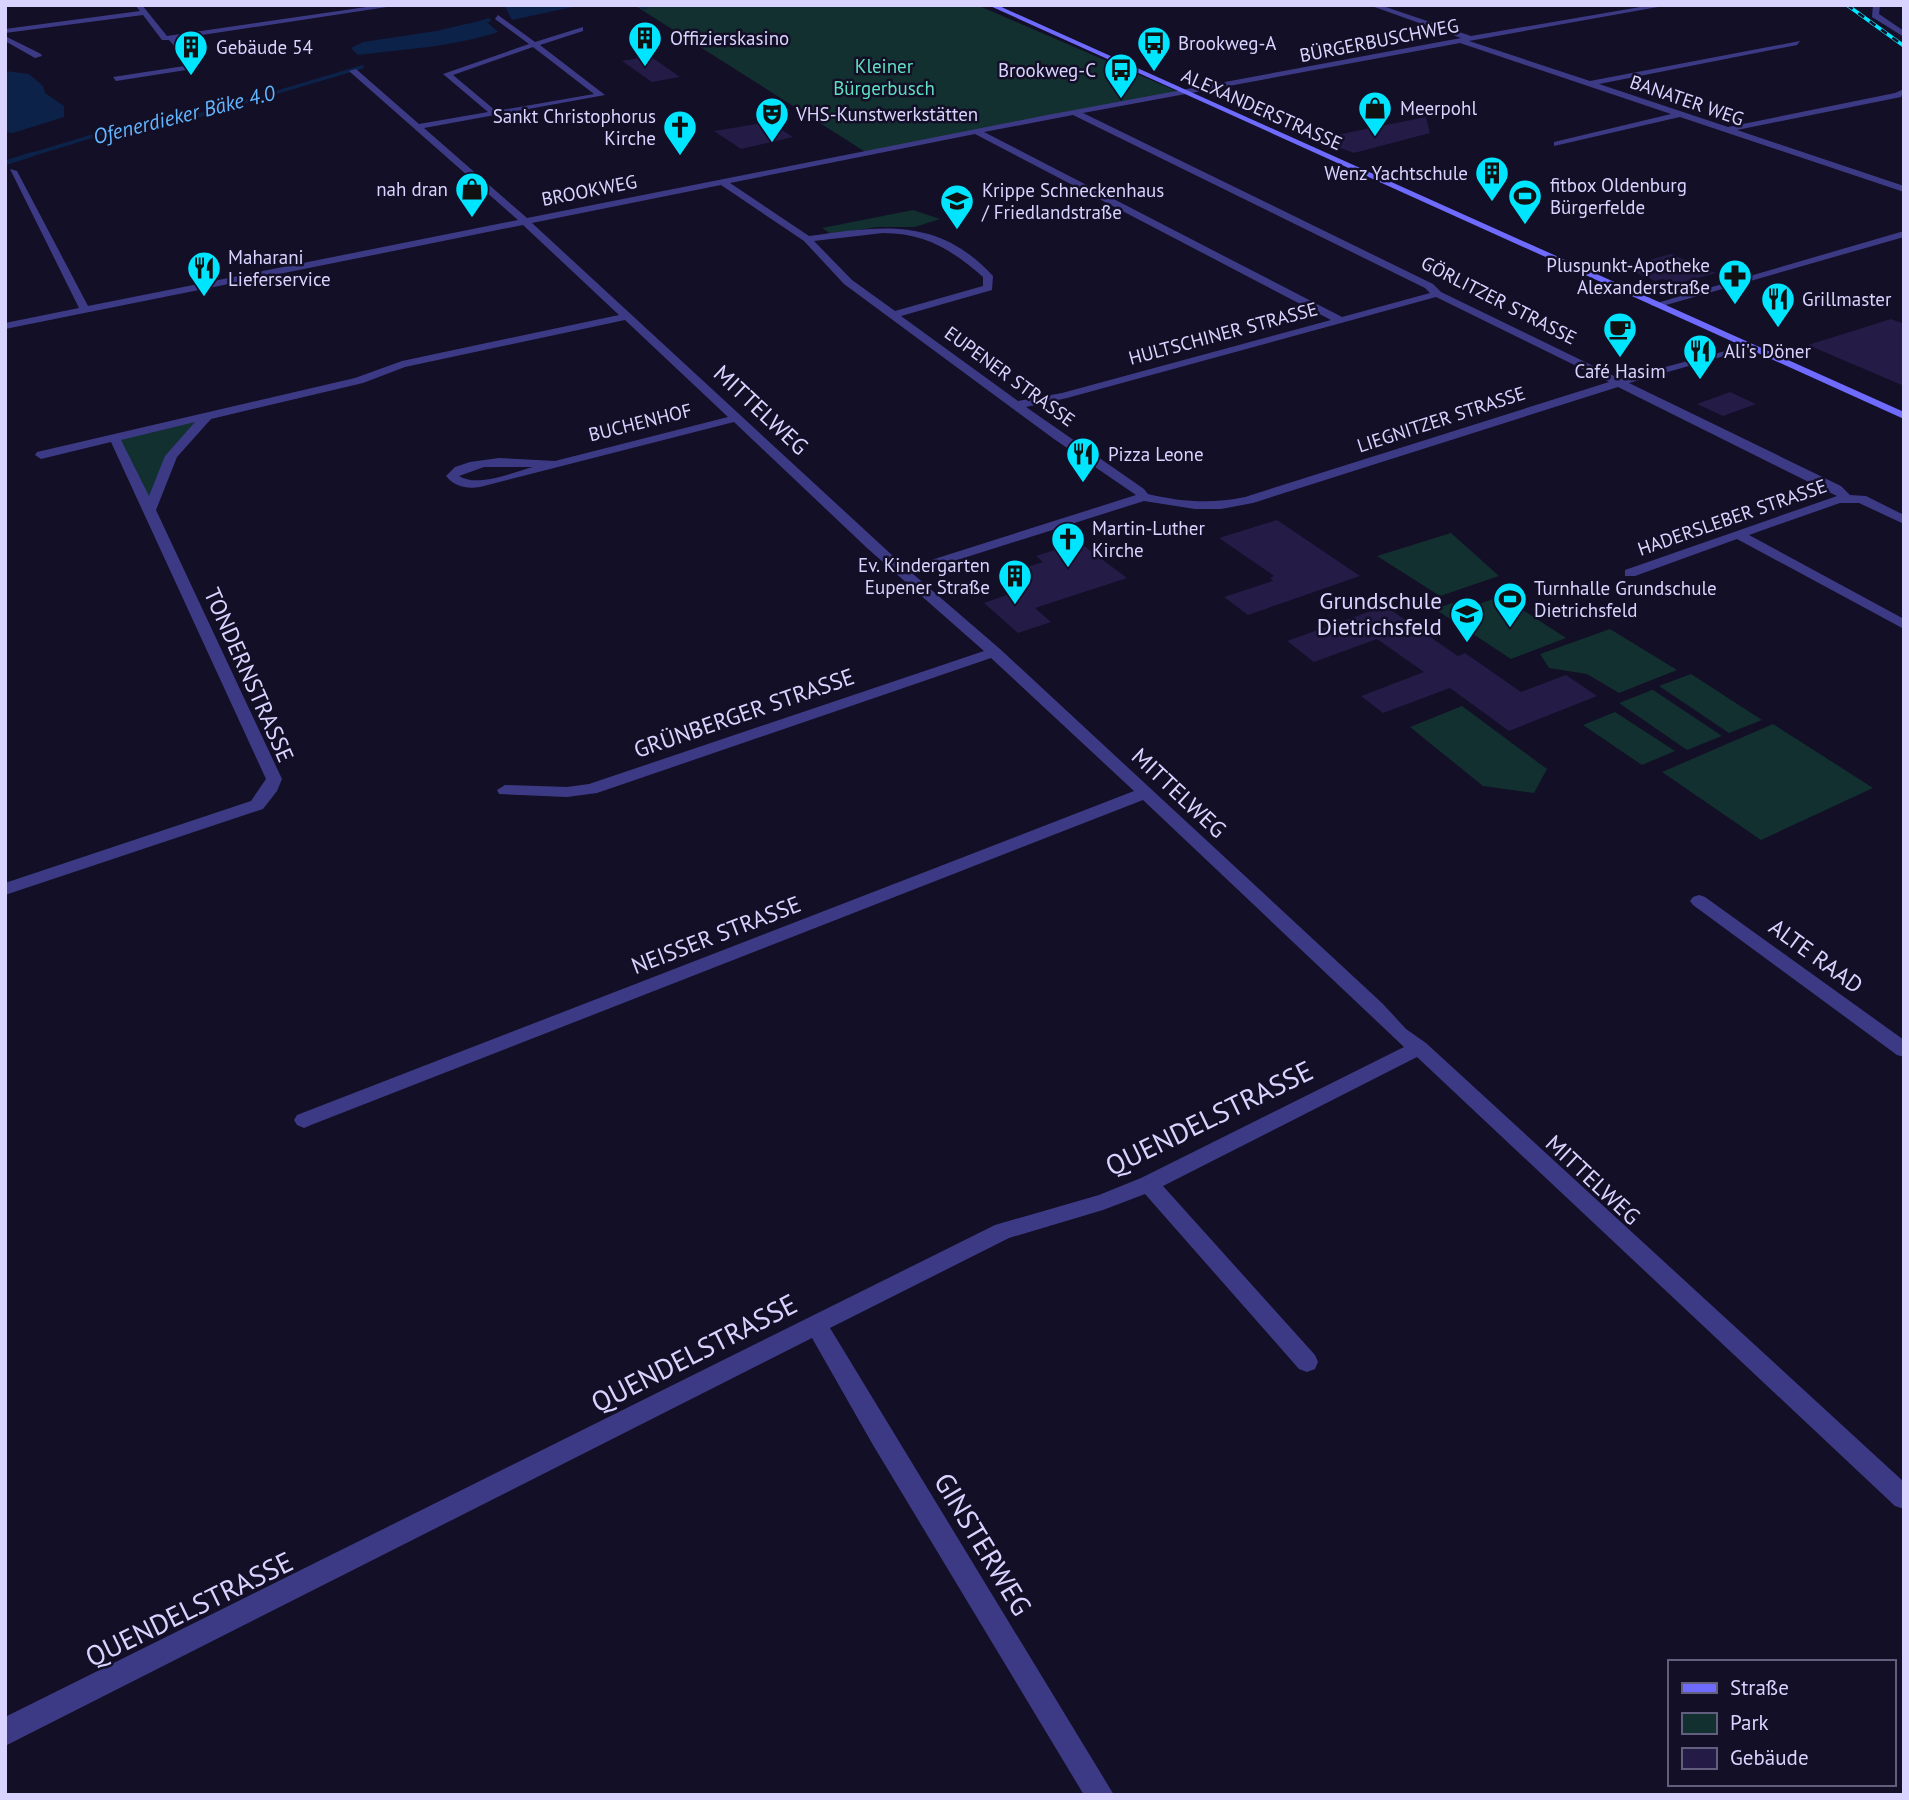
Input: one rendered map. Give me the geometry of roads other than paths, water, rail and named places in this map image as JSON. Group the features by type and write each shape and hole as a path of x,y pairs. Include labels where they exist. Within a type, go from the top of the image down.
{"main road":[{"name":"ALEXANDERSTRASSE","path":"990,5 1904,416"}],"street":[{"path":"116,79 196,66 138,5"},
{"path":"168,37 397,5"},
{"path":"1373,5 1471,39"},
{"name":"BÜRGERBUSCHWEG","path":"1181,93 1666,5"},
{"path":"1877,5 1875,15 1904,35"},
{"path":"5,31 144,12"},
{"path":"418,127 601,95 498,17"},
{"path":"494,113 447,74 580,29"},
{"path":"5,38 38,56"},
{"name":"BANATER WEG","path":"1461,41 1904,189"},
{"path":"1589,84 1797,43"},
{"name":"MITTELWEG","path":"353,71 525,221 904,573 995,652 1399,1034 1419,1048 1904,1498"},
{"path":"1727,130 1898,95 1904,91"},
{"name":"BROOKWEG","path":"5,326 1181,93"},
{"name":"GÖRLITZER STRASSE","path":"1076,113 1429,286 1437,294 1837,489 1846,498 1861,499 1904,520"},
{"path":"1557,144 1680,114"},
{"path":"977,132 1340,320"},
{"path":"13,171 85,310"},
{"name":"EUPENER STRASSE","path":"723,182 807,239 848,282 1140,492 1143,497"},
{"path":"807,239 894,229 916,231 950,244 988,276 988,288 894,315"},
{"path":"1655,305 1904,234"},
{"name":"HULTSCHINER STRASSE","path":"1018,405 1063,396 1437,294"},
{"path":"41,455 359,381 402,364 627,316"},
{"name":"LIEGNITZER STRASSE","path":"1143,497 1176,506 1198,508 1248,500 1621,382 1748,346"},
{"path":"150,510 171,456 208,416"},
{"name":"BUCHENHOF","path":"553,464 477,464 457,469 453,476 457,481 479,483 736,418"},
{"name":"TONDERNSTRASSE","path":"5,889 257,805 270,792 274,779 114,437"},
{"path":"904,573 1143,497"},
{"name":"HADERSLEBER STRASSE","path":"1630,573 1846,498"},
{"path":"1739,535 1904,625"},
{"name":"GRÜNBERGER STRASSE","path":"505,790 567,792 591,789 995,652"},
{"name":"NEISSER STRASSE","path":"304,1120 1144,793"},
{"name":"ALTE RAAD","path":"1699,901 1904,1050"},
{"name":"QUENDELSTRASSE","path":"5,1732 1003,1231 1103,1202 1148,1184 1419,1048"},
{"path":"1148,1184 1307,1362"},
{"name":"GINSTERWEG","path":"816,1324 881,1437 1100,1795"}],"water":[{"path":"504,5 582,5 512,20"},
{"path":"479,21 488,23 498,32 446,44 358,55 351,48 363,42 436,31"},
{"path":"5,71 29,74 43,86 45,93 64,106 64,117 13,133 5,132"}],"waterway":[{"path":"639,5 645,8"},
{"path":"472,25 489,20"},
{"name":"Ofenerdieker Bäke 4.0","path":"27,156 116,129 193,117 362,67"},
{"name":"Ofenerdieker Bäke 4.0","path":"5,163 33,154"}],"railway":[{"path":"1847,5 1904,46"}],"place":[{"name":"Offizierskasino","path":"645,68"},
{"name":"Brookweg-A","path":"1154,73"},
{"name":"Gebäude 54","path":"191,77"},
{"name":"Brookweg-C","path":"1121,100"},
{"name":"Meerpohl","path":"1375,138"},
{"name":"VHS-Kunstwerkstätten","path":"772,144"},
{"name":"Sankt Christophorus Kirche","path":"680,157"},
{"name":"Wenz Yachtschule","path":"1492,203"},
{"name":"nah dran","path":"472,219"},
{"name":"fitbox Oldenburg Bürgerfelde","path":"1525,226"},
{"name":"Krippe Schneckenhaus / Friedlandstraße","path":"957,231"},
{"name":"Maharani Lieferservice","path":"204,298"},
{"name":"Pluspunkt-Apotheke Alexanderstraße","path":"1735,306"},
{"name":"Grillmaster","path":"1778,329"},
{"name":"Café Hasim","path":"1620,359"},
{"name":"Ali's Döner","path":"1700,381"},
{"name":"Pizza Leone","path":"1083,484"},
{"name":"Martin-Luther Kirche","path":"1068,569"},
{"name":"Ev. Kindergarten Eupener Straße","path":"1015,606"},
{"name":"Turnhalle Grundschule Dietrichsfeld","path":"1510,629"},
{"name":"Grundschule Dietrichsfeld","path":"1467,644"}],"park label":[{"name":"Kleiner Bürgerbusch","path":"884,77"}]}
